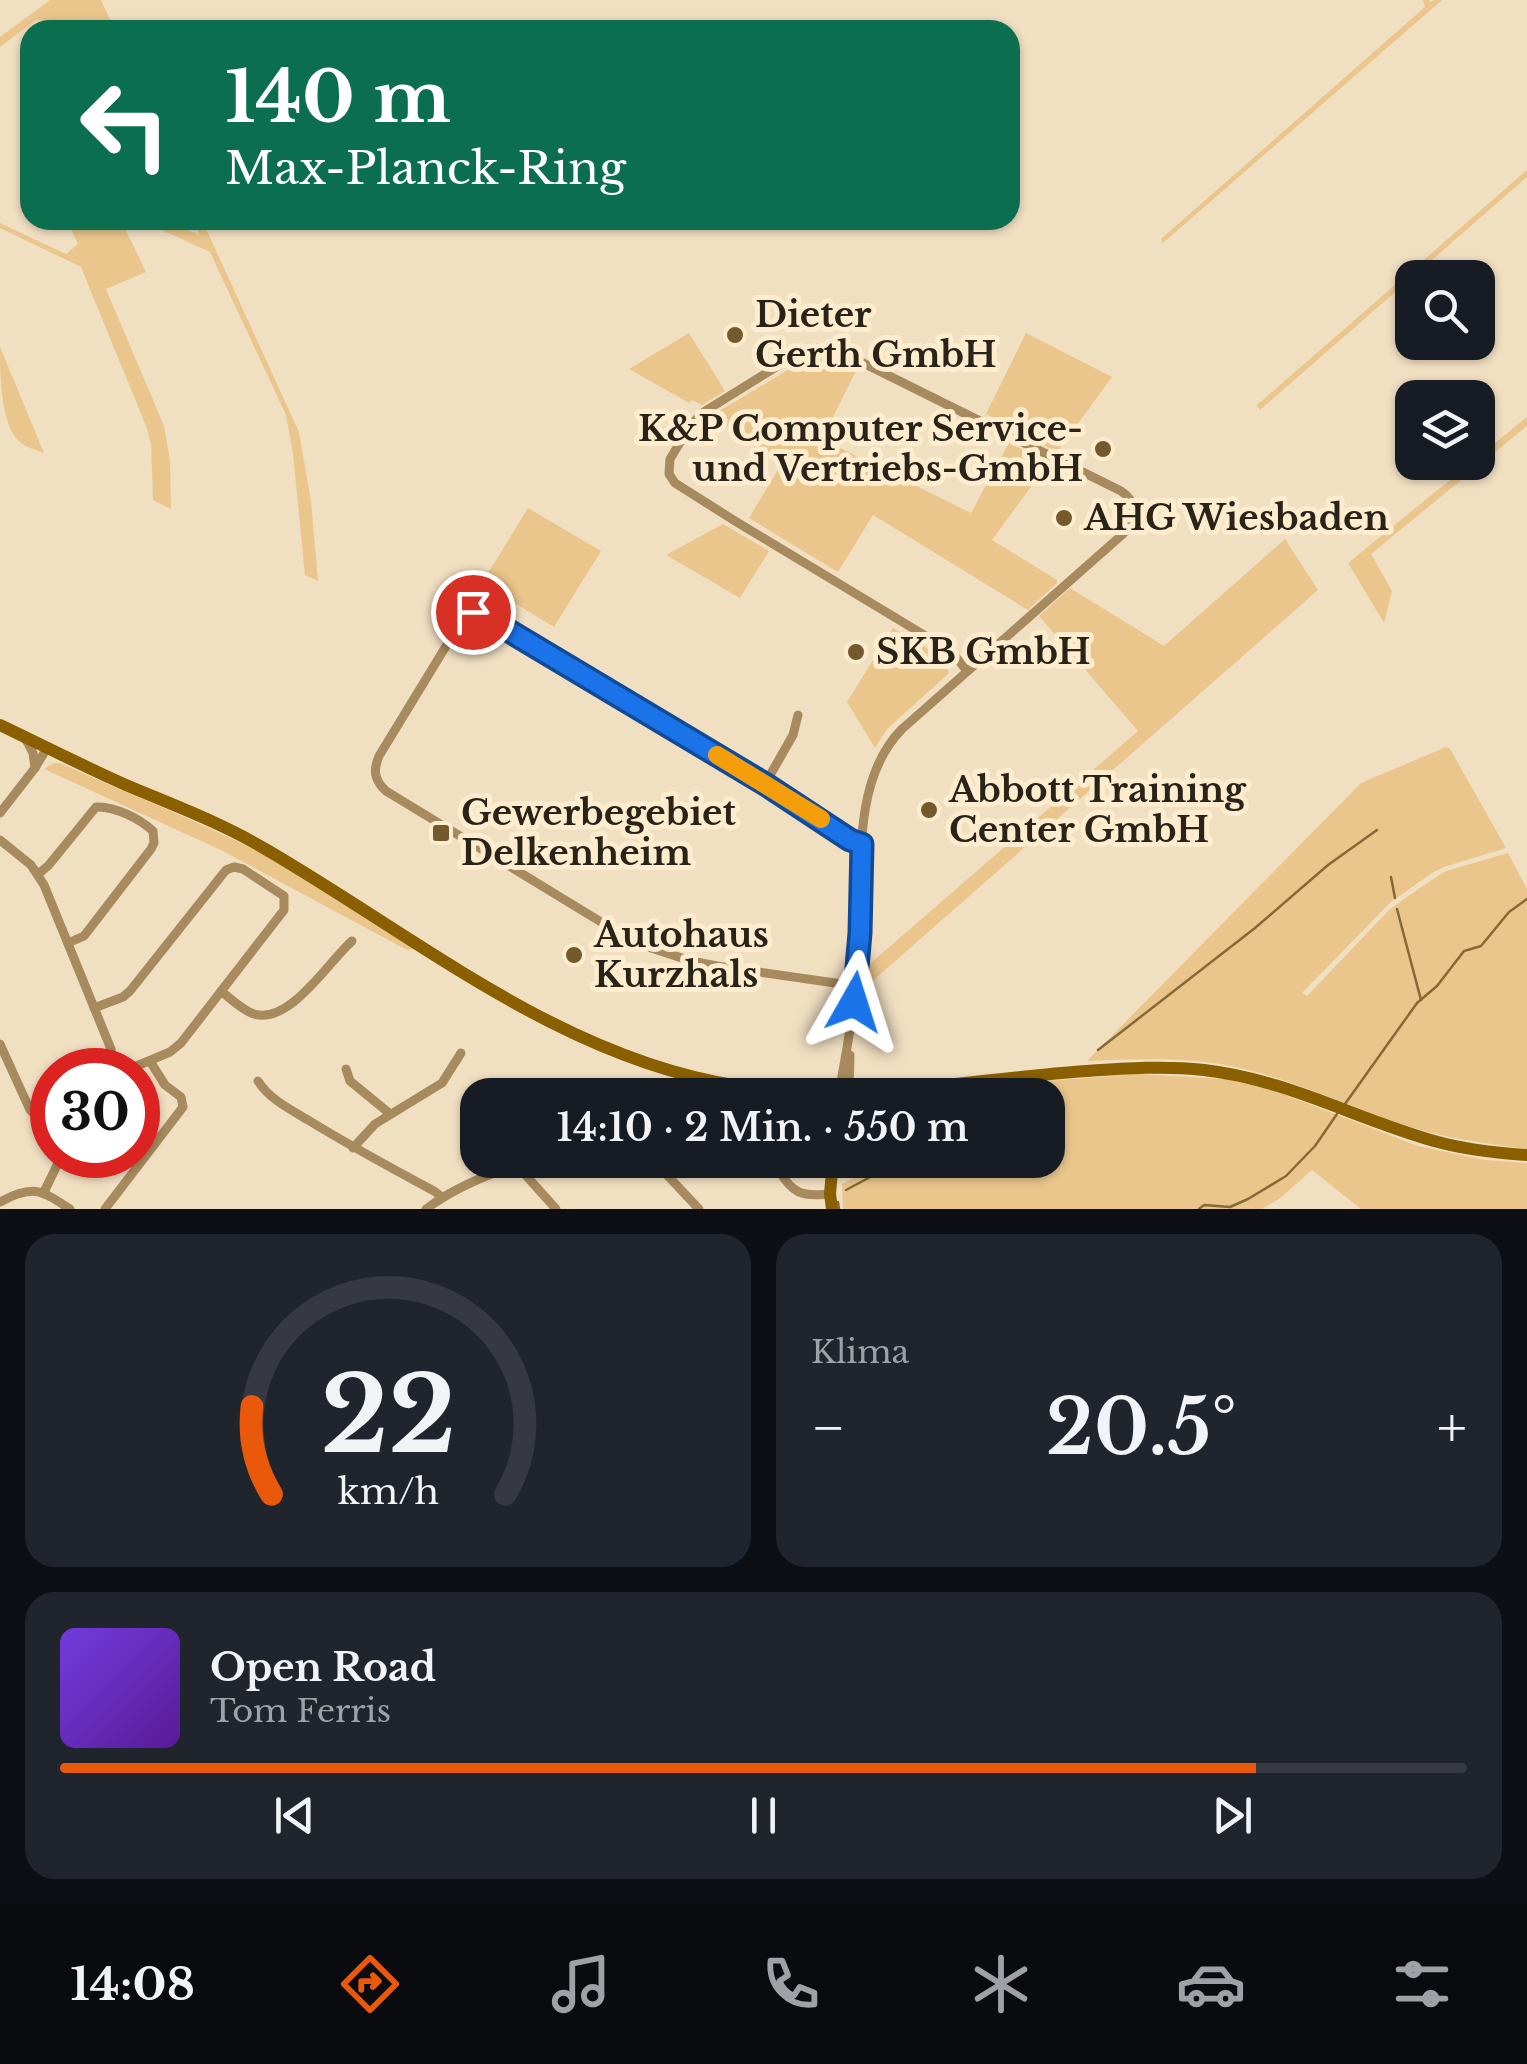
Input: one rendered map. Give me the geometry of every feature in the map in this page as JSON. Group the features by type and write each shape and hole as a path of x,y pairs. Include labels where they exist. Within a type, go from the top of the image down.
{"main road":[{"path":"0,725 252,841 512,1001 582,1038 696,1078"},
{"path":"1013,1078 1173,1068 1243,1076 1289,1088 1438,1142 1527,1155"},
{"path":"831,1178 832,1209"}],"street":[{"path":"846,1078 860,933 862,844 872,778 885,749 902,729 1123,534 1134,515 1134,504 1130,497 1097,478 836,349 813,348 796,354 696,418 670,459 669,474 675,483 939,644 967,671"},
{"path":"856,986 691,961 632,940 386,791 374,771 379,756 465,615 473,612 499,624 862,844"},
{"path":"765,784 793,735 798,715"},
{"path":"23,736 35,768"},
{"path":"0,813 48,748"},
{"path":"38,874 96,807 108,807 154,832 151,850 84,936 68,944"},
{"path":"0,840 38,874 111,1048"},
{"path":"94,1008 130,991 226,870 238,867 281,892 285,906 180,1043 160,1056"},
{"path":"221,991 251,1013 277,1012 308,990 352,941"},
{"path":"847,1078 849,1043"},
{"path":"0,1044 30,1110"},
{"path":"353,1148 389,1113 442,1083 462,1053"},
{"path":"850,1066 857,1078"},
{"path":"346,1068 350,1080 389,1113"},
{"path":"160,1077 181,1097 183,1108 160,1138"},
{"path":"258,1081 267,1094 442,1197 446,1209"},
{"path":"44,1192 51,1178"},
{"path":"106,1209 130,1178"},
{"path":"426,1209 480,1178"},
{"path":"528,1178 556,1209"},
{"path":"670,1178 699,1209"},
{"path":"785,1178 798,1193 830,1194"},
{"path":"0,1202 26,1190 44,1192 70,1209"}],"shaded area":[{"path":"50,0 101,0 110,20 37,19 23,20"},
{"path":"1423,0 1442,0 1163,243 1161,239 1425,7"},
{"path":"20,22 20,32 0,47 0,37"},
{"path":"1527,170 1527,177 1432,260 1424,260"},
{"path":"0,223 66,254 78,244 72,230 126,230 146,272 106,289 164,426 170,460 171,509 153,500 151,444 146,426 81,267 0,228"},
{"path":"162,230 188,230 199,235 198,230 207,230 299,432 311,501 318,581 305,575 286,415 210,252"},
{"path":"1395,285 1395,292 1260,410 1257,405"},
{"path":"689,333 725,391 702,405 692,400 689,403 629,369"},
{"path":"1026,333 1112,377 1057,452 986,414"},
{"path":"0,347 44,453 21,443 9,425"},
{"path":"831,356 857,369 822,439 971,513 1009,443 1047,462 992,540 1057,580 1028,610 873,515 838,572 749,518 783,461 711,416 801,362"},
{"path":"1527,417 1527,426 1495,452 1495,443"},
{"path":"1450,480 1461,480 1371,554 1392,591 1384,623 1348,563"},
{"path":"528,508 601,551 554,627 482,583"},
{"path":"723,524 769,551 740,598 666,555"},
{"path":"1285,539 1318,590 868,985 863,985 865,968 1138,731 1039,616 1070,588 1164,646"},
{"path":"893,628 932,652 949,673 887,729 875,748 847,702"},
{"path":"1446,747 1506,848 1444,867 1391,902 1302,993 1307,996 1389,910 1424,885 1446,871 1508,853 1527,889 1527,1149 1421,1130 1286,1081 1221,1064 1164,1059 1087,1061 1361,783"},
{"path":"54,763 251,848 313,882 415,948 407,950 223,851 44,769"},
{"path":"1139,1074 1224,1079 1270,1089 1418,1146 1485,1160 1527,1163 1527,1209 1361,1209 1312,1170 1262,1209 843,1209 842,1184 853,1178 1065,1178 1065,1080"}],"waterway":[{"path":"1098,1050 1377,830"},
{"path":"1391,877 1395,898"},
{"path":"1345,1104 1417,1003 1437,986 1464,951 1481,946 1509,912 1527,899"},
{"path":"1397,909 1421,1000"},
{"path":"1199,1209 1204,1205 1230,1207 1286,1176 1315,1146 1337,1114"},
{"path":"846,1190 868,1178"},
{"path":"838,1202 839,1209"}],"slow traffic":[{"path":"717,755 821,819"}],"place":[{"name":"Dieter Gerth GmbH","path":"735,335"},
{"name":"K&P Computer Service- und Vertriebs-GmbH","path":"1103,449"},
{"name":"AHG Wiesbaden","path":"1064,518"},
{"name":"SKB GmbH","path":"856,652"},
{"name":"Abbott Training Center GmbH","path":"929,810"},
{"name":"Gewerbegebiet Delkenheim","path":"441,833"},
{"name":"Autohaus Kurzhals","path":"574,955"}],"route":[{"path":"473,612 862,844 854,1002"}]}
